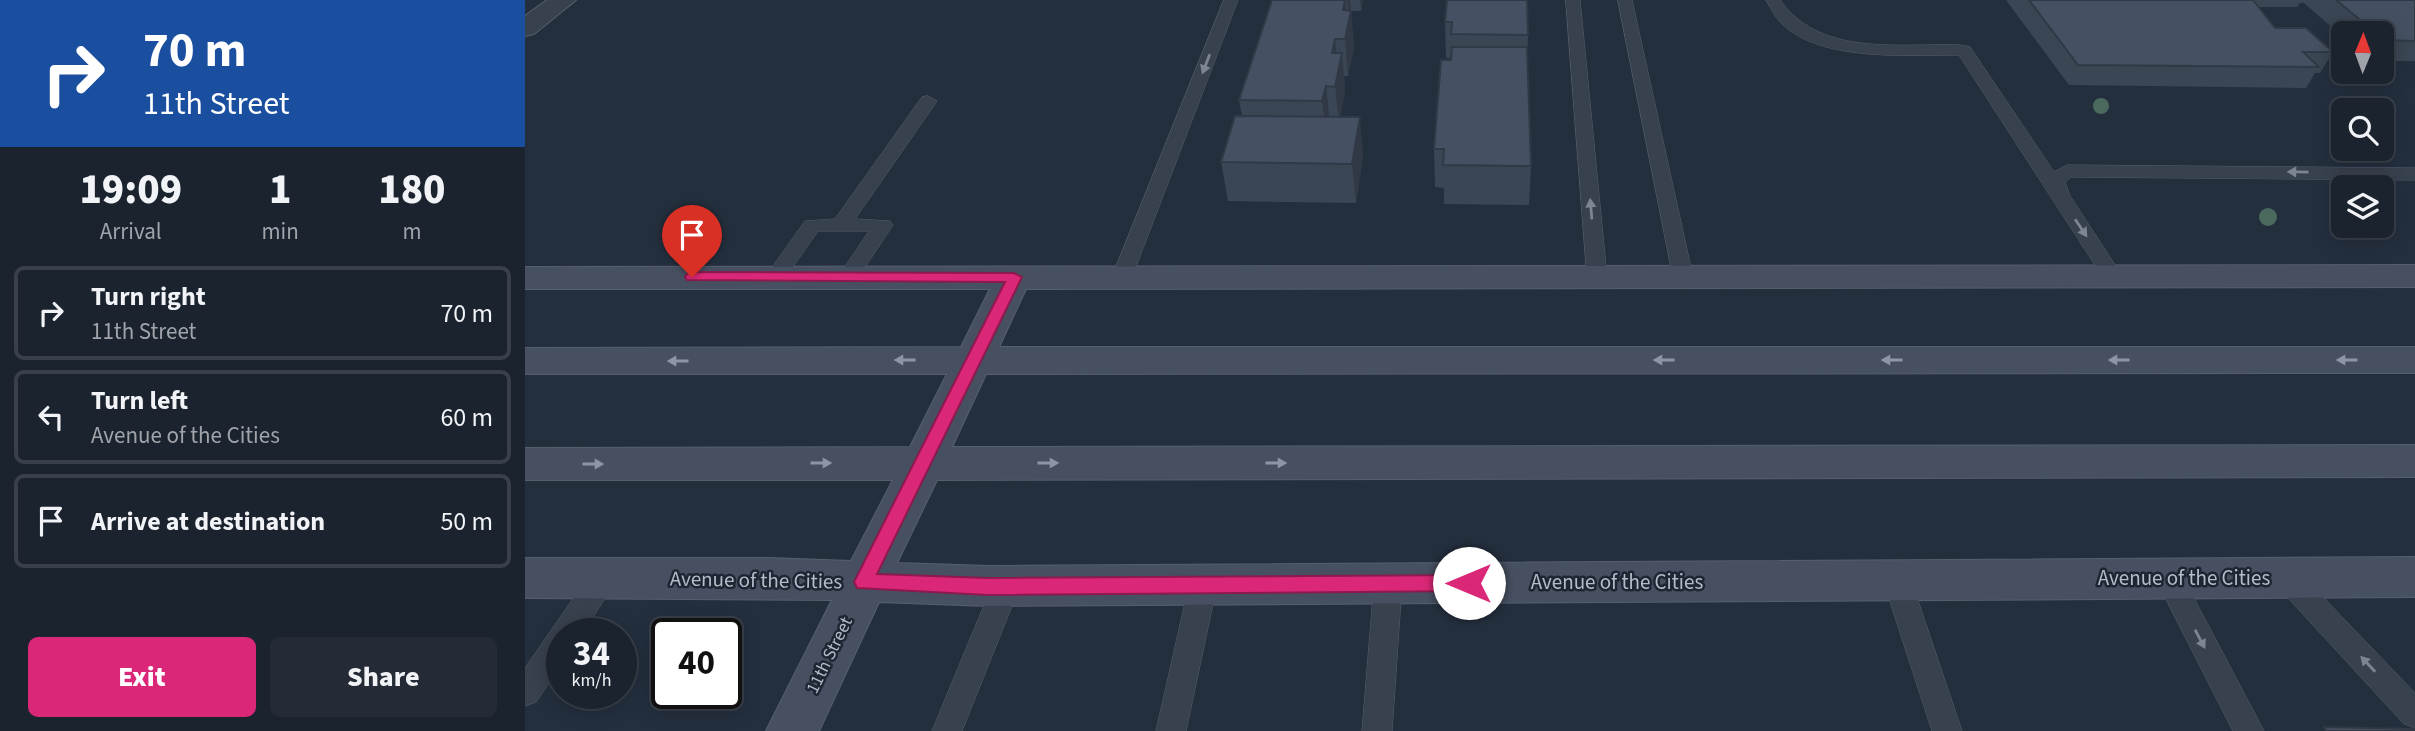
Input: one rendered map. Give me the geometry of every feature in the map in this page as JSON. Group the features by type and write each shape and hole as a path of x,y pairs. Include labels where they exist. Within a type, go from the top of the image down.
{"street":[{"path":"525,28 563,0"},
{"path":"525,278 2415,276"},
{"name":"11th Street","path":"792,731 1014,277"},
{"path":"525,361 2415,360"},
{"path":"525,464 2415,461"},
{"name":"Avenue of the Cities","path":"525,578 769,578 1006,586 2415,577"}],"lane":[{"path":"1122,277 1231,0"},
{"path":"1573,0 1597,277"},
{"path":"1625,0 1683,277"},
{"path":"1773,0 1779,13 1791,25 1813,36 1839,44 1873,49 1964,50 2113,277"},
{"path":"841,225 928,101"},
{"path":"2060,196 2055,180 2067,171 2415,174"},
{"path":"776,276 812,225 883,225 848,277"},
{"path":"577,618 603,578"},
{"path":"2169,578 2249,731"},
{"path":"2287,578 2415,714"},
{"path":"1897,580 1947,731"},
{"path":"1377,731 1388,584"},
{"path":"1171,731 1203,585"},
{"path":"947,731 1006,586"},
{"path":"525,692 546,662"}],"building":[{"path":"1272,0 1345,0 1343,10 1351,11 1345,39 1335,39 1332,53 1342,53 1335,87 1326,86 1322,101 1239,100"},
{"path":"1447,0 1527,0 1528,35 1451,34 1452,22 1445,22"},
{"path":"2029,0 2253,0 2275,28 2306,28 2331,50 2303,52 2319,67 2078,65"},
{"path":"2336,0 2415,0 2415,41 2394,40 2394,21 2361,21"},
{"path":"1452,47 1527,47 1531,166 1443,165 1444,149 1434,149 1441,60 1451,60"},
{"path":"1235,116 1360,117 1352,164 1221,162"},
{"path":"2324,727 2414,729 2415,731 2326,731"}],"route":[{"path":"692,277 1014,277 864,582 988,586 1469,583"}]}
